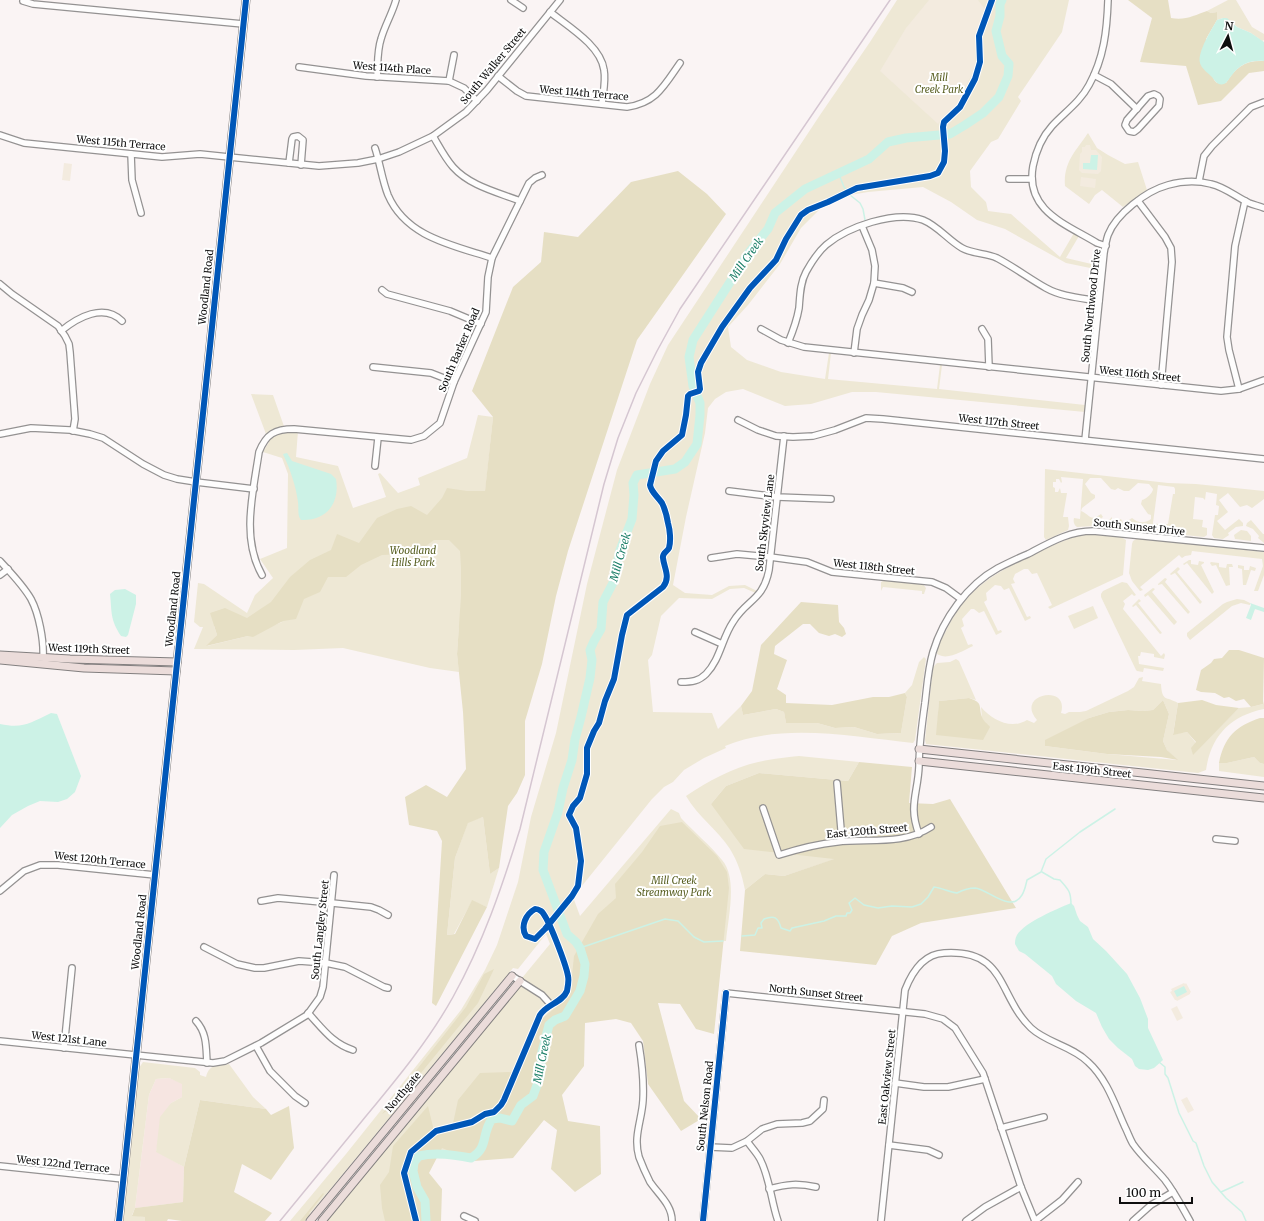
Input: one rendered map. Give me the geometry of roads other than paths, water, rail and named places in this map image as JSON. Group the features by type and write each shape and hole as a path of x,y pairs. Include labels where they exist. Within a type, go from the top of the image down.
{"main road":[{"name":"Woodland Road","path":"119,1221 246,0"},
{"name":"West 119th Street","path":"0,655 177,662"},
{"name":"West 119th Street","path":"0,660 84,668 176,671"},
{"name":"East 119th Street","path":"919,749 1264,786"},
{"name":"East 119th Street","path":"919,761 1264,798"},
{"name":"Northgate","path":"310,1221 512,976"},
{"name":"Northgate","path":"322,1221 520,980"}],"street":[{"path":"377,77 381,39 396,0"},
{"path":"511,0 523,8"},
{"name":"South Walker Street","path":"433,136 466,112 477,101 560,0"},
{"path":"1106,246 1097,243 1049,214 1036,198 1032,179 1034,158 1045,135 1081,97 1099,64 1106,39 1108,0"},
{"path":"23,1 33,4 243,24"},
{"path":"550,12 590,45 600,56 605,79 602,104"},
{"path":"449,81 454,56"},
{"name":"West 114th Terrace","path":"498,76 526,96 627,107 639,105 650,100 663,88 680,63"},
{"name":"West 114th Place","path":"299,67 377,77 449,81 464,88 477,101"},
{"path":"1094,75 1112,84 1137,109"},
{"path":"1150,95 1156,95 1160,99 1159,106 1138,129 1131,132 1126,128 1125,123 1137,109 1150,95"},
{"path":"1199,181 1204,156 1212,146 1251,107 1264,102"},
{"name":"West 115th Terrace","path":"0,135 24,143 131,154 162,157 200,154 319,166 343,165 378,158 399,152 433,136"},
{"path":"289,164 292,139 293,137 298,136 303,140 301,164"},
{"path":"433,136 448,160 462,175 480,186 520,201"},
{"path":"375,148 391,202 408,224 436,240 492,258"},
{"path":"131,154 132,180 141,212"},
{"name":"South Barker Road","path":"254,489 259,452 263,442 276,431 283,429 294,429 411,440 424,436 440,423 454,382 486,312 488,277 492,258 528,183 542,175"},
{"path":"1009,179 1032,179"},
{"name":"South Northwood Drive","path":"1085,440 1106,246 1108,235 1123,212 1138,200 1152,192 1167,185 1187,181 1199,181 1213,184 1245,201 1264,208"},
{"path":"1138,200 1165,236 1171,248 1172,268 1161,385"},
{"path":"1239,389 1227,337 1235,246 1245,201"},
{"path":"788,343 796,324 800,289 806,273 815,259 826,246 839,236 862,226 891,218 908,217 922,220 935,226 962,248 974,253 995,258 1030,277 1047,289 1066,296 1099,301"},
{"path":"854,352 857,329 869,300 874,283 876,266 872,250 862,226"},
{"path":"874,283 903,288 912,292"},
{"path":"0,284 58,326 69,344 75,418 73,431"},
{"path":"382,290 387,294 450,311 481,324"},
{"path":"61,331 78,319 96,314 111,313 118,316 122,321"},
{"name":"West 116th Street","path":"760,329 788,343 804,347 1220,391 1239,389 1264,380"},
{"path":"982,329 988,339 989,367"},
{"path":"373,367 430,373 454,382"},
{"name":"West 117th Street","path":"738,420 758,430 776,436 813,436 835,430 866,418 910,421 1264,459"},
{"path":"0,434 31,428 73,431 103,438 143,464 164,475 196,482 254,489 249,532 256,565 262,575"},
{"name":"South Skyview Lane","path":"681,682 699,680 707,673 714,664 734,620 756,598 763,588 768,576 784,436"},
{"path":"375,466 378,438"},
{"path":"729,491 777,497 831,499"},
{"name":"South Sunset Drive","path":"918,834 913,818 913,808 918,776 919,749 929,668 933,652 947,620 962,599 982,579 997,568 1062,537 1083,531 1264,548"},
{"name":"West 118th Street","path":"711,558 737,554 770,557 807,562 832,572 932,582 946,588 962,599"},
{"path":"0,561 32,600 42,633 44,646 43,657"},
{"path":"0,575 8,569"},
{"path":"694,632 722,644"},
{"path":"837,783 842,841"},
{"name":"East 120th Street","path":"763,808 779,855 812,846 842,841 894,839 918,834 931,827"},
{"path":"1216,839 1235,841"},
{"name":"West 120th Terrace","path":"2,890 24,871 40,865 49,864 155,874"},
{"name":"South Langley Street","path":"136,1055 207,1063 225,1061 256,1046 308,1013 320,997 323,987 334,875"},
{"path":"261,901 278,898 332,903 371,908 388,915"},
{"path":"204,947 237,964 255,968 264,968 299,961 326,963 345,967 388,988"},
{"name":"East Oakview Street","path":"881,1221 906,990 917,967 926,959 941,953 955,952 969,954 988,963 1001,980 1020,1016 1031,1027 1046,1038 1079,1054 1095,1069 1108,1091 1132,1143 1165,1180 1190,1221"},
{"path":"64,1048 72,968"},
{"path":"512,976 542,995 551,1005"},
{"name":"North Sunset Street","path":"726,993 934,1015 949,1022 961,1037 983,1073 1021,1187 1035,1221"},
{"name":"South Nelson Road","path":"703,1221 726,993"},
{"path":"308,1013 333,1041 353,1050"},
{"path":"196,1021 202,1027 204,1034 207,1063"},
{"name":"West 121st Lane","path":"0,1041 136,1055"},
{"path":"639,1045 643,1096 637,1134 637,1148 643,1168 649,1180 670,1210 672,1221"},
{"path":"256,1046 270,1071 295,1096 305,1103"},
{"path":"895,1083 924,1087 948,1087 985,1079"},
{"path":"710,1147 732,1148 747,1141 762,1129 777,1124 802,1123 810,1121 824,1109 824,1100"},
{"path":"1001,1128 1044,1117"},
{"path":"747,1141 759,1158 766,1173 778,1221"},
{"path":"889,1145 928,1150 939,1155"},
{"name":"West 122nd Terrace","path":"0,1166 123,1179"},
{"path":"1035,1221 1062,1200 1078,1182"},
{"path":"769,1189 782,1185 796,1184 816,1187"},
{"path":"966,1221 985,1207 1021,1187"},
{"path":"1133,1221 1150,1205 1173,1192"},
{"path":"464,1216 475,1221"}],"waterway":[{"name":"Mill Creek","path":"426,1221 425,1201 417,1187 413,1171 414,1162 419,1156 432,1154 471,1158 477,1154 483,1145 492,1119 500,1118 512,1121 521,1105 533,1096 540,1077 542,1052 549,1025 555,1020 565,1016 580,991 584,976 585,964 580,948 567,934 543,870 544,852 558,812 563,788 572,760 575,739 590,678 592,660 590,650 601,629 603,602 613,583 620,550 632,519 634,495 633,483 637,475 675,469 685,462 697,444 700,403 693,386 689,357 693,340 750,251 768,229 775,213 805,189 869,159 888,142 906,138 950,134 983,113 999,97 1008,76 1009,64 1002,56 996,31 1000,16 1000,4 1002,0"},
{"path":"838,172 844,187 850,195 860,203 865,220"},
{"path":"742,936 755,935 758,928 762,928 761,923 764,919 770,917 777,919 781,928 790,931 792,928 824,921 836,916 846,916 847,913 850,913 852,910 849,903 855,898 864,905 878,908 892,906 912,907 921,904 928,897 934,887 957,893 966,889 975,888 999,899 1012,902 1017,900 1022,895 1027,880 1041,872 1046,859 1080,832 1115,809"},
{"path":"1042,872 1054,879 1060,880 1063,883 1070,894 1071,905"},
{"path":"580,948 665,919 678,921 694,937 704,942 723,941"},
{"path":"1159,1062 1165,1067 1165,1074 1168,1078 1179,1113 1193,1141 1196,1143 1204,1166 1212,1182 1226,1198 1242,1212 1246,1221"},
{"path":"1221,1192 1243,1182"}],"railway":[{"path":"280,1221 410,1061 433,1030 464,977 491,914 520,829 604,484 618,438 636,393 680,309 890,0"}],"park label":[{"name":"Mill Creek Park","path":"939,82"},
{"name":"Woodland Hills Park","path":"413,556"},
{"name":"Mill Creek Streamway Park","path":"674,886"}]}
